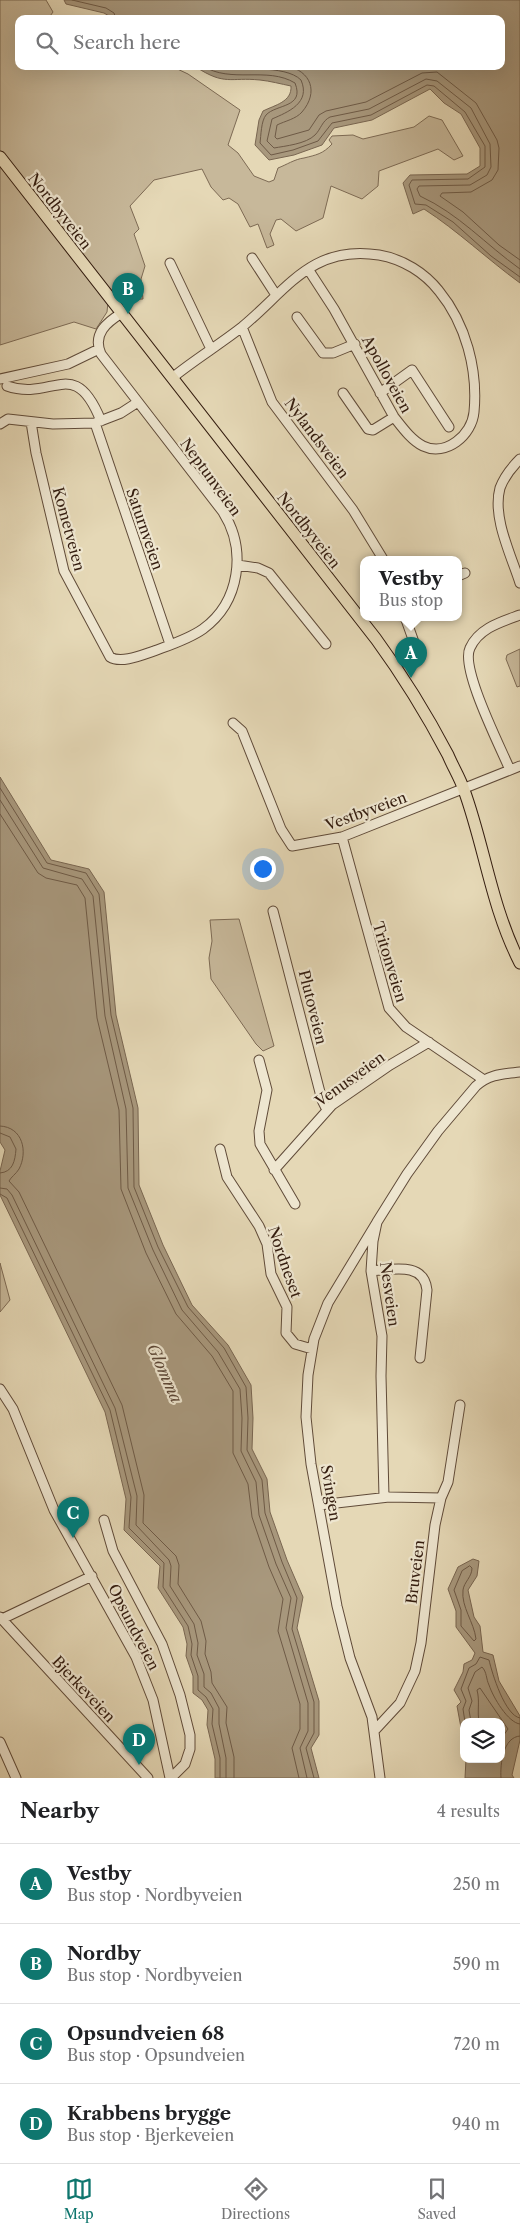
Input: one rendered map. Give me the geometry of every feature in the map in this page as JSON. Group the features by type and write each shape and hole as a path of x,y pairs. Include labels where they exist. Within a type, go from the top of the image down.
{"main road":[{"name":"Nordbyveien","path":"0,157 360,620"},
{"name":"Nordbyveien","path":"361,621 388,656 419,703 463,787 504,929 520,963"}],"street":[{"name":"Apolloveien","path":"172,378 242,327 276,295 308,269 327,258 351,254 391,258 407,265 426,278 452,308 462,333 472,367 475,394 472,426 459,441 446,447 430,449 412,438 394,417 355,344 308,269"},
{"path":"252,258 276,295"},
{"path":"170,263 211,349"},
{"path":"3,383 68,364 98,349 99,337 103,327 122,314"},
{"path":"298,317 323,352 329,354 355,344"},
{"name":"Nylandsveien","path":"242,327 272,402 353,510 381,556"},
{"name":"Neptunveien","path":"98,349 226,518 236,543 238,565 231,593 217,616 199,632 142,655 116,660"},
{"path":"380,393 412,370 449,427"},
{"name":"Saturnveien","path":"3,383 25,389 67,384 76,385 88,395 170,644"},
{"path":"343,393 368,429 373,430 394,417"},
{"path":"0,424 8,419 74,424 98,422 121,413 138,402"},
{"name":"Kometveien","path":"31,422 36,453 64,571 108,655 116,660"},
{"path":"520,459 503,480 498,498 502,526 520,583"},
{"path":"238,565 258,568 269,573 326,644"},
{"path":"510,770 472,678 467,659 470,646 484,631 520,615"},
{"path":"406,621 419,656"},
{"name":"Vestbyveien","path":"232,723 242,731 281,829 292,846 342,837 463,787 520,766"},
{"name":"Tritonveien","path":"342,837 388,1008 399,1022 484,1080"},
{"name":"Plutoveien","path":"274,911 322,1100 327,1110"},
{"name":"Venusveien","path":"274,1170 327,1110 390,1065 429,1042"},
{"path":"259,1060 267,1090 259,1141 263,1152 295,1204"},
{"name":"Nesveien","path":"384,1497 382,1336 371,1267 377,1222 407,1174 438,1131 465,1099 484,1080 494,1075 520,1072"},
{"name":"Nordneset","path":"220,1149 227,1176 259,1226 267,1244 272,1274 286,1307 286,1333 295,1344 312,1349"},
{"name":"Svingen","path":"377,1222 328,1303 312,1349 308,1375 307,1430 346,1642 375,1730 380,1778"},
{"path":"356,1256 371,1267 410,1268 418,1273 424,1281 427,1290 420,1358"},
{"name":"Opsundveien","path":"0,1389 13,1409 54,1510 129,1643 148,1686 160,1726 171,1778"},
{"name":"Bruveien","path":"375,1730 400,1704 415,1671 421,1643 430,1559 440,1498 448,1482 460,1405"},
{"path":"320,1505 384,1497 440,1498"},
{"path":"104,1520 113,1551 162,1644 180,1695 190,1735 190,1749 185,1764 171,1778"},
{"name":"Opsundveien","path":"1,1618 92,1576"},
{"name":"Bjerkeveien","path":"1,1618 148,1778"},
{"path":"0,1742 16,1778"}],"shaded area":[{"path":"0,0 46,0 53,12 51,15 15,15 15,70 180,70 240,110 228,145 238,153 254,176 269,182 274,180 278,168 326,150 332,144 329,140 332,136 353,135 363,139 414,127 429,116 442,120 463,156 454,160 438,149 379,171 378,186 362,199 331,186 323,218 296,231 281,219 276,220 270,234 274,245 267,248 258,224 250,227 238,204 229,198 223,200 211,187 202,169 154,180 130,206 139,229 134,234 145,266 141,279 143,299 118,300 107,289 0,151"},
{"path":"0,164 108,302 107,312 96,329 74,322 0,345"},
{"path":"520,649 520,686 517,687 506,659 507,655"},
{"path":"239,919 274,1046 263,1051 256,1044 211,979 209,958 212,941 210,920"},
{"path":"0,1263 10,1300 0,1312"}],"water":[{"path":"64,0 520,0 520,283 449,226 424,209 413,214 403,183 410,175 467,174 480,166 480,148 461,114 444,103 430,89 372,120 334,128 322,145 294,155 269,160 255,145 259,120 263,111 277,105 289,96 291,86 250,79 221,79 201,70 505,70 505,15 107,15 66,4"},
{"name":"Glomma","path":"0,777 51,860 89,869 104,892 116,1015 138,1108 139,1185 163,1245 192,1305 228,1345 251,1385 252,1449 267,1479 270,1512 287,1560 303,1597 297,1628 319,1701 319,1735 311,1748 319,1778 215,1778 215,1759 207,1725 208,1710 202,1700 193,1693 193,1676 186,1656 187,1644 183,1627 158,1588 160,1566 124,1530 126,1499 105,1412 0,1195 0,1171 5,1150 0,1142"},
{"path":"473,1559 479,1561 477,1576 468,1590 474,1617 480,1626 483,1652 493,1655 499,1681 520,1716 520,1740 512,1775 514,1778 465,1778 466,1763 505,1763 505,1718 460,1718 460,1722 457,1706 461,1702 454,1690 463,1672 464,1664 472,1660 475,1653 456,1627 456,1611 448,1589 458,1567"}],"place":[{"name":"Nordby","path":"128,314"},
{"name":"Vestby","path":"411,678"},
{"name":"Opsundveien 68","path":"73,1538"},
{"name":"Krabbens brygge","path":"139,1765"}]}
